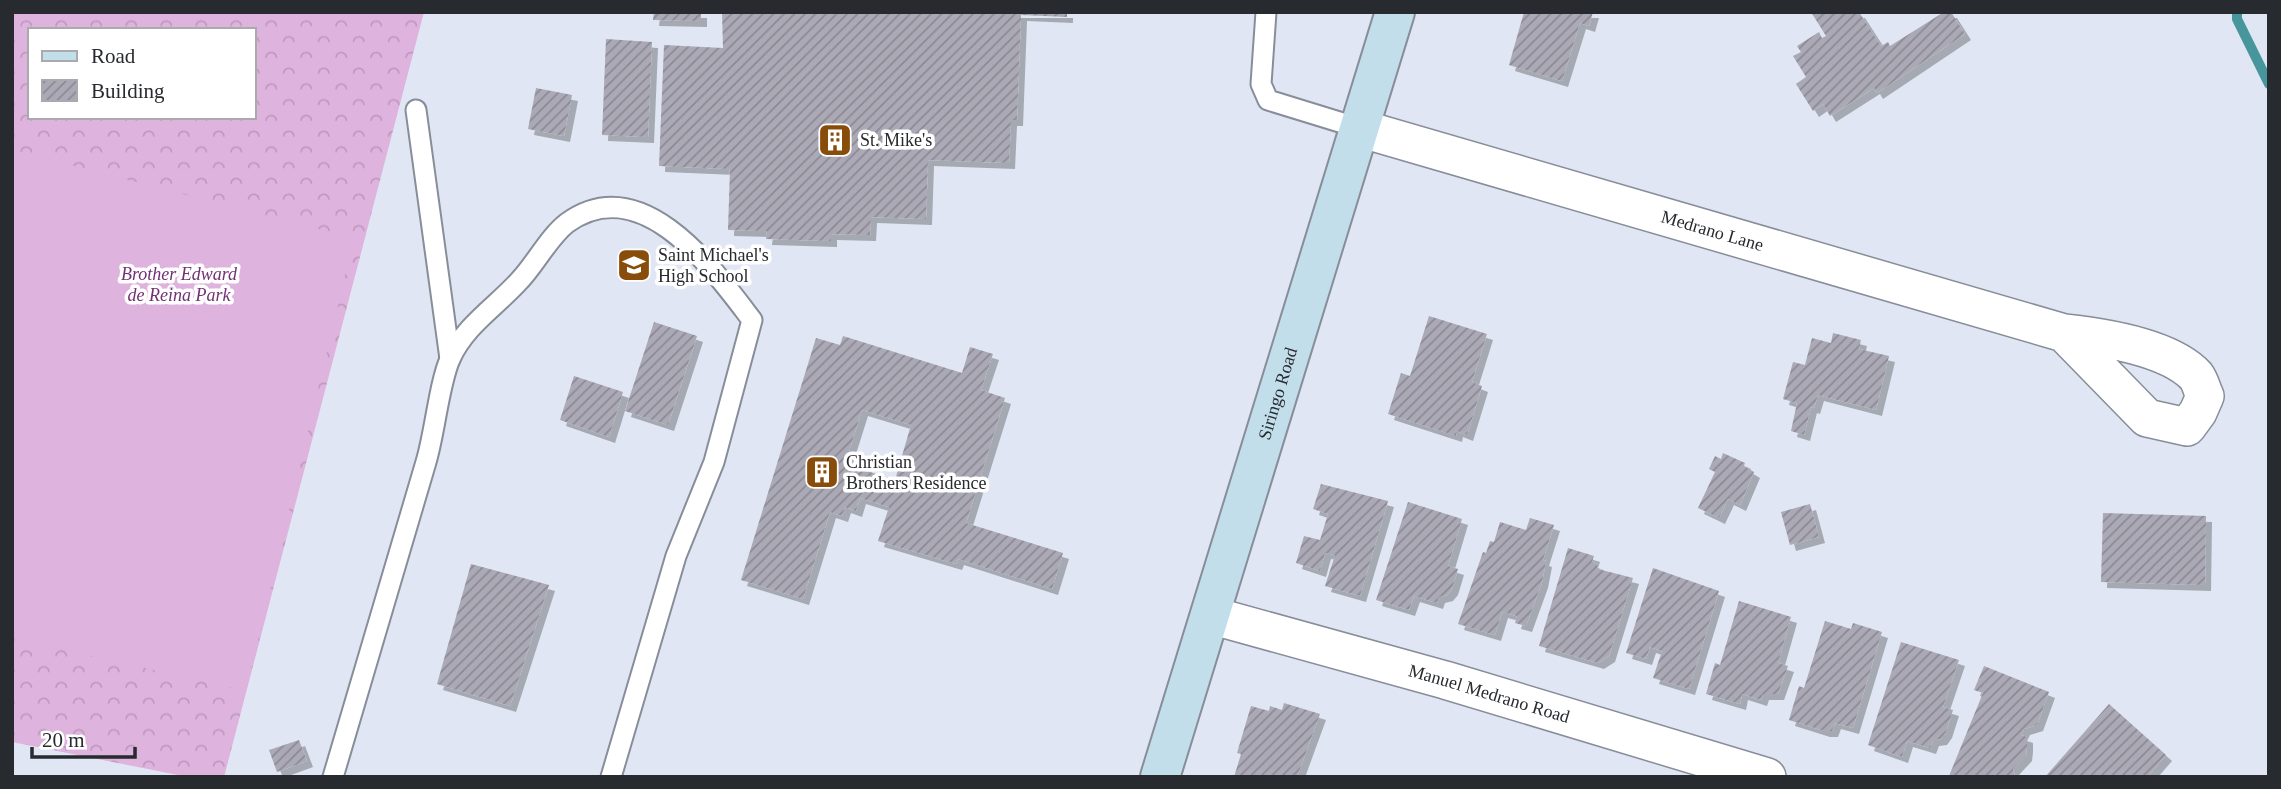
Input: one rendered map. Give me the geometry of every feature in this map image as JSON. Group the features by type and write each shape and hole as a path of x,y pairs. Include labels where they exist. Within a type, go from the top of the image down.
{"street":[{"name":"Siringo Road","path":"1160,777 1395,12"},
{"name":"Medrano Lane","path":"1359,128 2064,333"},
{"name":"Manuel Medrano Road","path":"1210,615 1445,680 1767,777"}],"lane":[{"path":"1266,12 1261,84 1268,100 1359,128"},
{"path":"333,777 433,439 450,359 416,110"},
{"path":"450,359 472,326 519,281 566,224 607,209 649,217 682,237 710,265 752,320 714,462 676,556 611,777"}],"green space":[{"name":"Brother Edward de Reina Park","path":"12,12 424,12 224,777 188,777 12,742"},
{"name":"Brother Edward de Reina Park","path":"12,150 354,238 246,691 12,638"}],"building":[{"path":"654,12 701,12 701,21 653,20"},
{"name":"St. Mike's","path":"722,12 1067,12 1067,17 1021,15 1017,120 1011,120 1009,163 928,160 926,219 871,217 870,235 831,234 831,241 766,239 767,231 728,230 730,169 659,166 664,45 723,48"},
{"path":"1524,12 1593,12 1589,26 1580,23 1562,81 1509,65"},
{"path":"1811,12 1859,12 1881,46 1888,42 1890,46 1944,12 1951,12 1965,34 1877,93 1874,88 1830,116 1823,104 1813,111 1796,84 1806,77 1793,56 1801,52 1797,46 1819,32 1822,38 1826,36"},
{"path":"606,39 652,42 648,137 602,135"},
{"path":"536,88 572,95 564,136 528,129"},
{"path":"1429,316 1487,334 1472,382 1482,386 1467,435 1457,431 1456,436 1388,414 1401,373 1410,376"},
{"path":"654,322 697,336 668,425 625,411"},
{"path":"1833,333 1861,340 1859,349 1889,356 1876,410 1818,395 1814,408 1811,407 1804,435 1791,431 1797,403 1783,399 1793,362 1805,365 1812,338 1831,343"},
{"name":"Christian Brothers Residence","path":"843,336 962,373 970,347 993,354 981,390 1005,398 966,523 1063,553 1052,589 958,559 956,564 878,541 889,507 860,498 856,511 845,507 842,516 830,512 803,599 741,580 816,338 840,345","holes":["862,410 911,425 895,480 845,464"]},
{"path":"574,376 623,392 609,437 560,420"},
{"path":"1723,453 1745,463 1744,466 1754,472 1740,505 1728,499 1719,518 1698,508 1715,472 1709,469 1715,456 1721,459"},
{"path":"1321,484 1388,501 1360,596 1325,586 1335,555 1325,553 1320,571 1296,563 1304,536 1320,540 1328,514 1313,509"},
{"path":"1408,502 1462,519 1448,566 1458,569 1452,589 1447,595 1439,597 1437,603 1414,596 1409,610 1376,600"},
{"path":"1810,504 1819,537 1790,545 1781,512"},
{"path":"2103,513 2206,516 2205,585 2101,582"},
{"path":"1530,518 1554,525 1543,560 1546,561 1542,582 1526,626 1515,623 1517,616 1502,612 1495,635 1458,624 1483,552 1486,553 1490,541 1494,542 1500,522 1526,530"},
{"path":"1568,548 1594,556 1592,562 1597,564 1598,569 1633,578 1609,656 1598,663 1539,646"},
{"path":"471,564 549,585 510,706 437,684"},
{"path":"1653,568 1719,591 1689,689 1653,678 1662,651 1650,647 1646,659 1626,653"},
{"path":"1739,601 1791,617 1778,663 1788,666 1778,694 1763,694 1761,700 1742,694 1740,704 1706,694 1715,663 1720,665"},
{"path":"1825,621 1851,629 1853,623 1882,632 1853,728 1835,723 1832,731 1824,731 1789,720 1799,686 1804,688"},
{"path":"1901,642 1959,660 1943,707 1953,710 1946,732 1941,739 1933,740 1930,748 1907,741 1902,757 1868,745"},
{"path":"1984,666 2049,692 2037,725 2024,729 2021,735 2027,737 2026,755 2013,769 2015,777 1952,777 1949,776 1983,693 1974,690"},
{"path":"1284,703 1320,714 1297,777 1234,777 1241,754 1237,753 1251,706 1269,711 1270,706 1282,710"},
{"path":"2109,704 2166,755 2147,777 2045,777"},
{"path":"299,740 307,761 277,772 269,750"}],"waterway":[{"path":"2237,12 2237,19 2269,84"}],"place":[{"name":"St. Mike's","path":"835,140"},
{"name":"Saint Michael's High School","path":"634,265"},
{"name":"Christian Brothers Residence","path":"822,472"}]}
